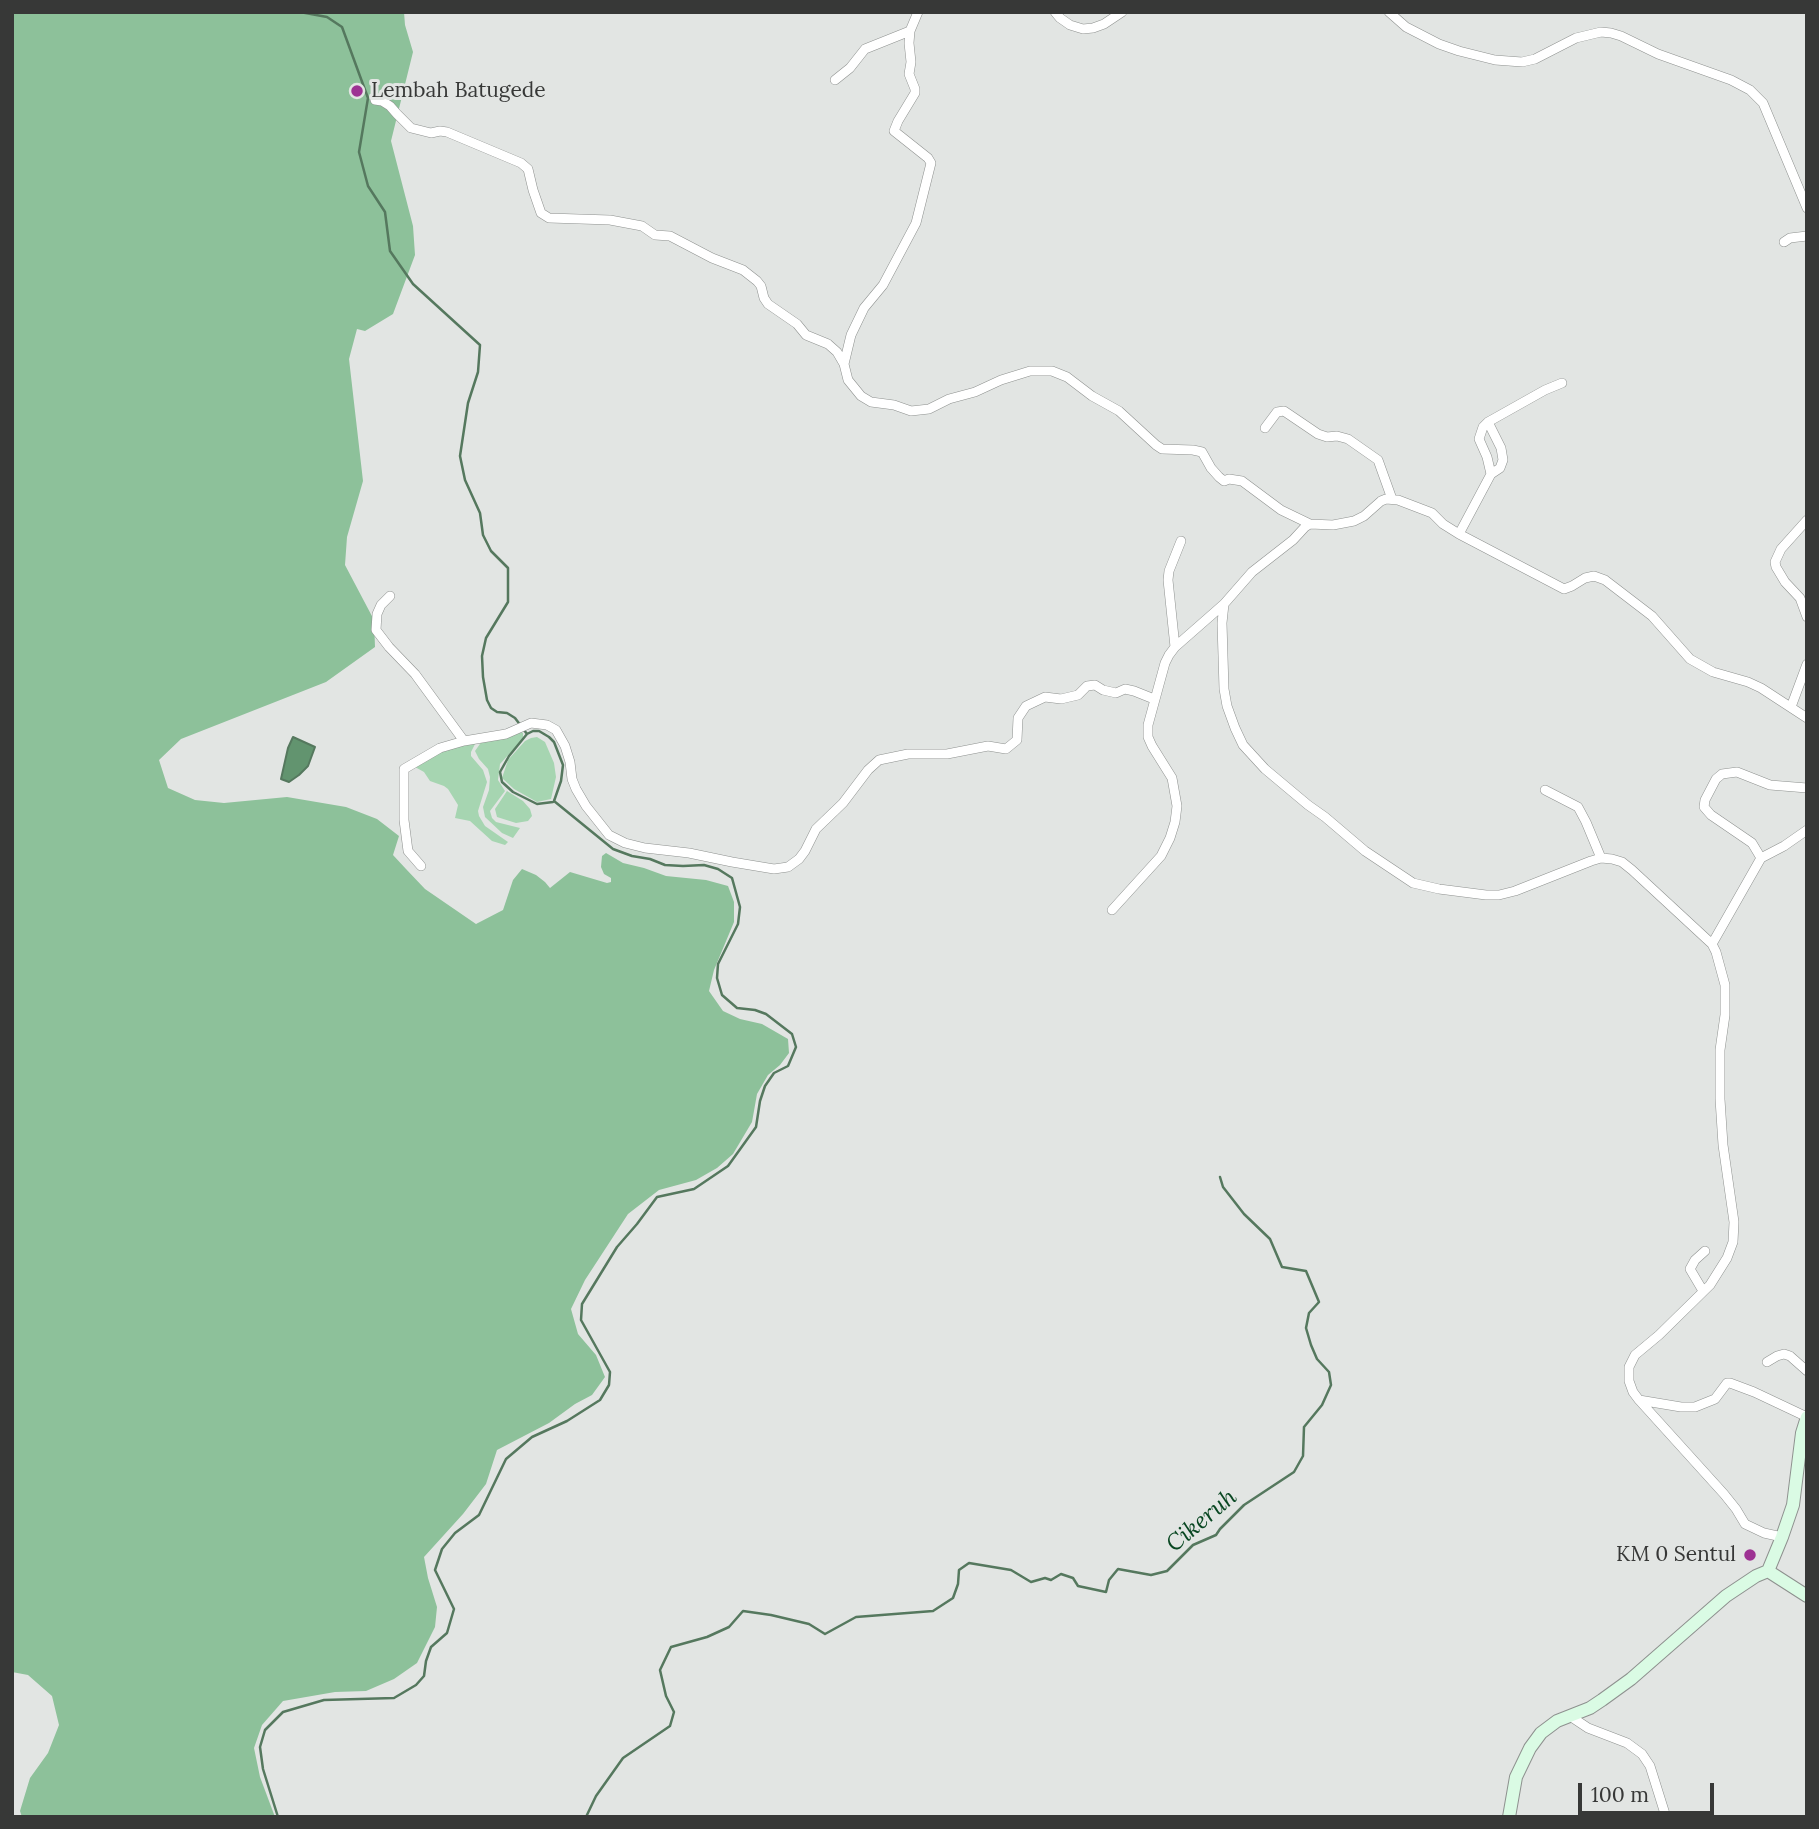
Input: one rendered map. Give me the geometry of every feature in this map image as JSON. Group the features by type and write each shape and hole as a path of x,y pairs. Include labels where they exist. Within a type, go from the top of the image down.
{"street":[{"path":"844,365 851,335 864,308 883,285 916,223 931,163 894,131 915,93 909,74 909,43 910,31 918,12"},
{"path":"1055,12 1060,19 1083,29 1104,24 1122,12"},
{"path":"1389,12 1406,27 1439,44 1486,58 1522,62 1535,59 1576,38 1601,32 1621,36 1658,54 1731,80 1749,90 1763,103 1807,208"},
{"path":"835,80 850,68 865,49 910,31"},
{"path":"375,100 390,106 411,128 431,133 447,132 521,163 528,169 541,213 549,218 610,220 642,226 655,234 670,236 712,258 743,270 761,286 768,304 797,324 806,335 828,344 837,352 848,380 861,396 871,402 894,405 911,411 929,409 949,399 1030,371 1052,371 1067,377 1092,396 1119,411 1162,449 1202,452 1211,468 1224,481 1242,481 1281,510 1310,524 1333,525 1354,521 1381,501 1398,500 1432,513 1443,524 1460,534 1564,589 1594,576 1605,580 1652,616 1690,659 1713,672 1761,688 1807,718"},
{"path":"1784,242 1790,238 1807,236"},
{"path":"1491,474 1479,439 1483,427 1545,390 1562,383"},
{"path":"1265,428 1277,412 1283,411 1322,436 1348,439 1378,460 1392,499"},
{"path":"1460,534 1491,474 1500,468 1503,460 1501,448 1488,422"},
{"path":"1807,520 1781,549 1775,562 1785,582 1800,598 1807,617"},
{"path":"1112,910 1161,856 1175,822 1177,806 1172,778 1148,737 1148,725 1165,663 1175,647 1224,604 1252,572 1310,524"},
{"path":"1175,647 1168,580 1181,541"},
{"path":"390,596 377,614 376,630 415,674 464,741"},
{"path":"1224,604 1224,688 1227,706 1243,745 1260,765 1308,806 1387,866 1413,883 1474,894 1499,895 1529,887 1601,858 1612,859 1622,862 1632,870 1712,944 1720,961 1725,985 1725,1015 1720,1050 1720,1100 1734,1242 1715,1279 1631,1361 1629,1381 1639,1400 1737,1509 1745,1524 1782,1538"},
{"path":"1791,707 1807,664"},
{"path":"421,866 408,852 404,820 404,769 440,748 506,734 527,724 541,723 556,730 568,754 576,789 609,835 625,843 646,848 690,853 774,869 788,867 799,859 816,829 843,803 868,770 879,761 908,754 947,754 988,746 1006,749 1017,740 1018,718 1026,706 1045,697 1061,699 1078,695 1087,685 1095,685 1116,693 1125,689 1154,699"},
{"path":"1761,858 1752,843 1704,807 1716,779 1722,774 1737,772 1770,785 1807,788"},
{"path":"1545,790 1578,807 1601,858"},
{"path":"1712,944 1761,858 1807,830"},
{"path":"1703,1291 1690,1269 1705,1251"},
{"path":"1767,1362 1784,1354 1807,1371"},
{"path":"1509,1817 1516,1777 1535,1741 1556,1721 1602,1700 1631,1679 1726,1596 1768,1571 1793,1506 1802,1433 1807,1417 1730,1383 1727,1383 1715,1399 1695,1407 1639,1400"},
{"path":"1768,1571 1807,1596"},
{"path":"1570,1716 1588,1728 1627,1743 1642,1754 1650,1766 1665,1817"}],"shaded area":[{"path":"12,12 404,12 413,52 391,141 413,226 415,255 393,314 365,331 357,329 349,359 363,481 347,537 345,565 374,620 375,647 326,682 181,739 159,760 168,788 195,800 224,803 287,797 346,807 377,819 399,836 393,855 406,869 425,889 476,924 503,910 513,880 522,869 536,875 550,888 570,872 611,882 611,878 604,874 601,867 602,856 606,853 623,863 666,876 706,880 728,886 734,902 734,922 714,970 709,991 723,1011 740,1019 762,1024 788,1039 789,1053 768,1075 757,1094 752,1122 733,1154 717,1168 696,1180 659,1190 628,1214 585,1280 571,1309 578,1334 596,1355 605,1377 592,1395 549,1423 497,1450 486,1484 424,1557 437,1607 435,1627 417,1663 394,1679 366,1691 335,1692 283,1701 262,1725 254,1748 260,1777 275,1817 22,1817 20,1811 30,1778 48,1753 59,1725 52,1696 28,1675 12,1672"},
{"path":"520,732 523,737 520,742 500,764 498,780 505,791 490,811 496,822 520,828 513,838 502,833 485,817 483,807 490,777 488,769 475,751 482,741"},
{"path":"293,737 315,747 308,766 289,782 281,779"},
{"path":"537,737 545,742 554,763 556,777 551,799 537,802 514,789 502,778 508,760 525,741"},
{"path":"476,742 471,756 483,770 487,782 478,811 479,816 485,826 508,842 505,845 492,841 470,821 455,818 458,805 448,789 430,781 424,772 415,767 451,747"},
{"path":"507,791 530,809 532,816 528,821 516,823 497,817 495,809"}],"waterway":[{"path":"278,1817 263,1769 260,1747 265,1730 283,1712 324,1700 394,1698 416,1685 424,1676 431,1647 447,1633 454,1609 435,1570 442,1549 455,1533 479,1515 506,1459 532,1437 567,1421 600,1400 609,1385 610,1372 581,1320 582,1304 617,1247 657,1197 694,1189 728,1166 756,1127 765,1086 774,1073 788,1066 796,1047 792,1034 766,1014 737,1008 722,995 717,978 718,964 738,924 740,907 732,878 718,869 704,865 665,865 613,849 554,801 563,765 554,742 539,731 527,734 515,718 507,713 497,712 487,700 482,656 486,638 508,602 508,568 491,551 483,535 480,513 465,480 460,456 468,403 478,372 480,345 413,284 390,251 385,212 368,186 359,152 368,98 342,27 327,17 300,12"},
{"path":"527,734 500,772 502,782 513,792 537,804 553,802"},
{"name":"Cikeruh","path":"586,1817 596,1796 623,1758 670,1726 674,1712 666,1696 660,1670 671,1647 707,1637 729,1627 743,1611 809,1624 825,1634 856,1617 933,1611 953,1598 959,1570 969,1563 1011,1570 1031,1582 1045,1578 1051,1580 1061,1574 1073,1578 1078,1586 1106,1592 1109,1580 1118,1569 1151,1575 1167,1571 1193,1545 1216,1535 1244,1505 1294,1472 1303,1456 1304,1427 1322,1405 1331,1385 1329,1372 1317,1359 1306,1328 1309,1313 1319,1302 1306,1271 1282,1267 1270,1239 1244,1214 1223,1187 1220,1177"}],"place":[{"name":"Lembah Batugede","path":"357,91"},
{"name":"KM 0 Sentul","path":"1750,1555"}]}
